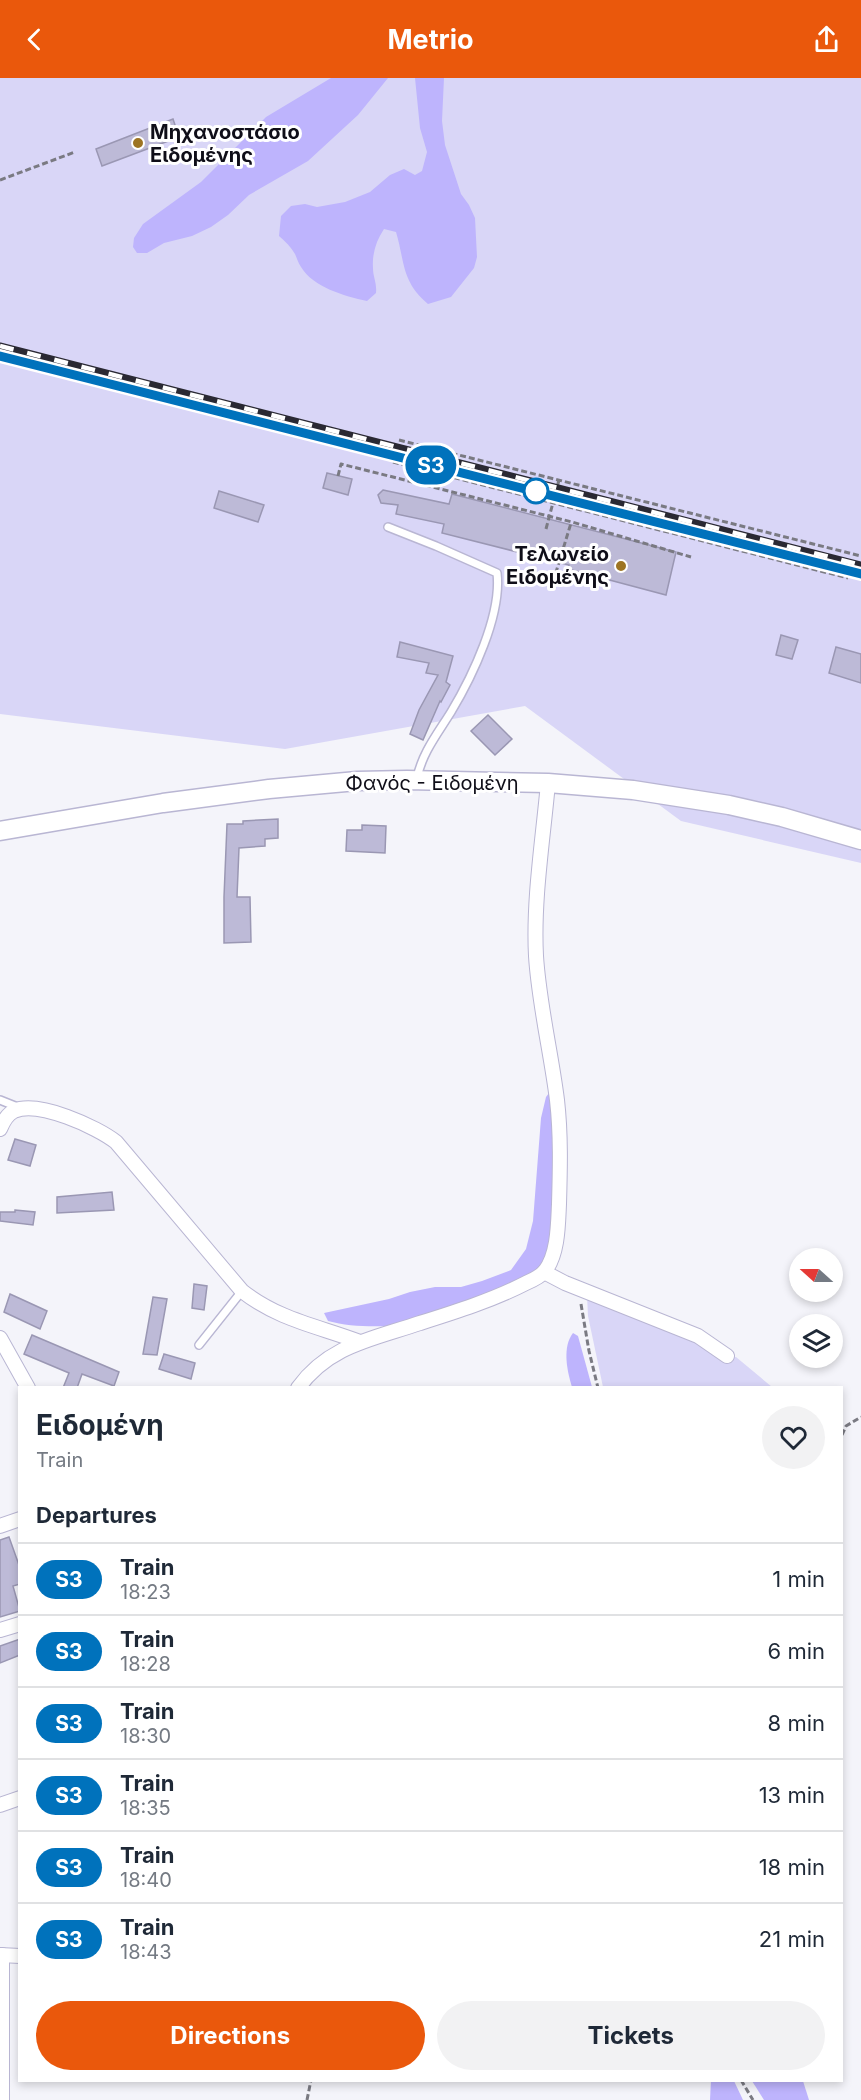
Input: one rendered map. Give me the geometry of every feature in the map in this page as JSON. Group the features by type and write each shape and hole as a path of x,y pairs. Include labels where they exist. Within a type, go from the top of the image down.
{"street":[{"name":"Φανός - Ειδομένη","path":"0,831 163,803 269,789 380,780 417,780 548,783 688,797 782,817 861,840"},
{"path":"300,1386 319,1364 334,1354 360,1342 519,1287 537,1278 549,1264 556,1237 560,1168 557,1100 536,956 538,892 548,783"},
{"path":"0,1129 9,1115 22,1109 64,1116 104,1133 116,1142 242,1291 256,1303 283,1317 360,1342"},
{"path":"544,1272 580,1289 698,1336 727,1356"},
{"path":"0,1338 27,1386"},
{"path":"0,1526 18,1521"},
{"path":"0,1630 18,1625"},
{"path":"0,1805 18,1799"},
{"path":"2,2100 1,1955 18,1956"}],"lane":[{"path":"388,527 497,573 498,584 488,630 471,674 424,758 417,780"},
{"path":"0,1100 22,1109"},
{"path":"199,1345 242,1291"}],"path":[{"path":"0,180 75,152"},
{"path":"399,440 861,556"},
{"path":"393,462 848,578"},
{"path":"338,476 341,464 572,522 691,557"},
{"path":"546,529 559,480"},
{"path":"553,582 572,522"},
{"path":"580,1289 583,1320 598,1386"},
{"path":"843,1433 846,1426 861,1417"},
{"path":"307,2100 311,2082"},
{"path":"742,2082 753,2100"}],"shaded area":[{"path":"0,78 861,78 861,863 681,821 525,706 285,749 0,714"},
{"path":"331,78 388,78 358,115 308,161 249,195 211,227 192,236 164,243 147,253 137,253 133,247 134,238 143,224 201,182 266,117"},
{"path":"415,78 444,78 442,121 445,145 461,194 475,218 477,257 474,268 451,297 428,304 419,296 408,279 396,232 384,229 373,258 376,293 367,301 339,293 321,285 306,274 292,249 279,236 281,216 291,206 305,204 317,207 345,202 370,192 390,175 404,169 415,175 422,171 427,152 420,128"},
{"path":"552,1089 555,1118 552,1237 544,1259 537,1270 489,1294 400,1324 365,1326 328,1321 324,1313 435,1287 461,1287 511,1270 526,1249 533,1221 541,1118 546,1097"},
{"path":"587,1295 679,1331 724,1359 736,1357 771,1386 603,1386 588,1316"},
{"path":"573,1333 578,1336 592,1386 572,1386 567,1367 570,1339"},
{"path":"711,2082 734,2082 743,2100 710,2100"},
{"path":"753,2082 803,2082 809,2100 764,2100"}],"building":[{"name":"Μηχανοστάσιο Ειδομένης","path":"173,119 179,137 102,166 96,149"},
{"path":"327,473 352,479 348,495 323,488"},
{"path":"383,490 449,504 452,494 676,552 666,595 568,569 569,565 442,533 444,524 396,514 398,505 381,503 378,495"},
{"path":"219,491 264,505 258,522 214,508"},
{"path":"781,635 798,640 792,659 776,655"},
{"path":"400,642 453,656 446,682 450,685 440,701 423,740 410,734 419,710 438,675 426,673 429,663 397,657"},
{"path":"836,647 861,654 861,683 829,673"},
{"path":"488,715 512,739 495,755 471,731"},
{"path":"278,819 278,838 265,839 265,846 239,848 237,897 250,897 251,942 224,943 227,824"},
{"path":"362,825 386,826 385,853 346,851 347,830 362,830"},
{"path":"15,1139 36,1145 30,1166 8,1160"},
{"path":"112,1192 114,1210 57,1213 57,1197"},
{"path":"15,1210 35,1212 33,1225 0,1221 0,1212 15,1212"},
{"path":"194,1284 207,1286 204,1310 192,1308"},
{"path":"10,1294 47,1311 40,1329 4,1312"},
{"path":"153,1297 167,1299 157,1355 143,1354"},
{"path":"32,1335 119,1372 114,1386 82,1374 78,1386 64,1386 69,1373 24,1354"},
{"path":"164,1354 195,1363 191,1379 159,1369"},
{"path":"9,1537 18,1562 18,1585 13,1586 18,1612 0,1617 0,1540"},
{"path":"18,1640 18,1656 0,1663 0,1646"}],"railway":[{"path":"0,346 861,565"},
{"path":"0,356 649,520"}],"train":[{"name":"S3","path":"0,356 861,574"}],"place":[{"name":"Μηχανοστάσιο Ειδομένης","path":"138,143"},
{"name":"Τελωνείο Ειδομένης","path":"621,566"}]}
